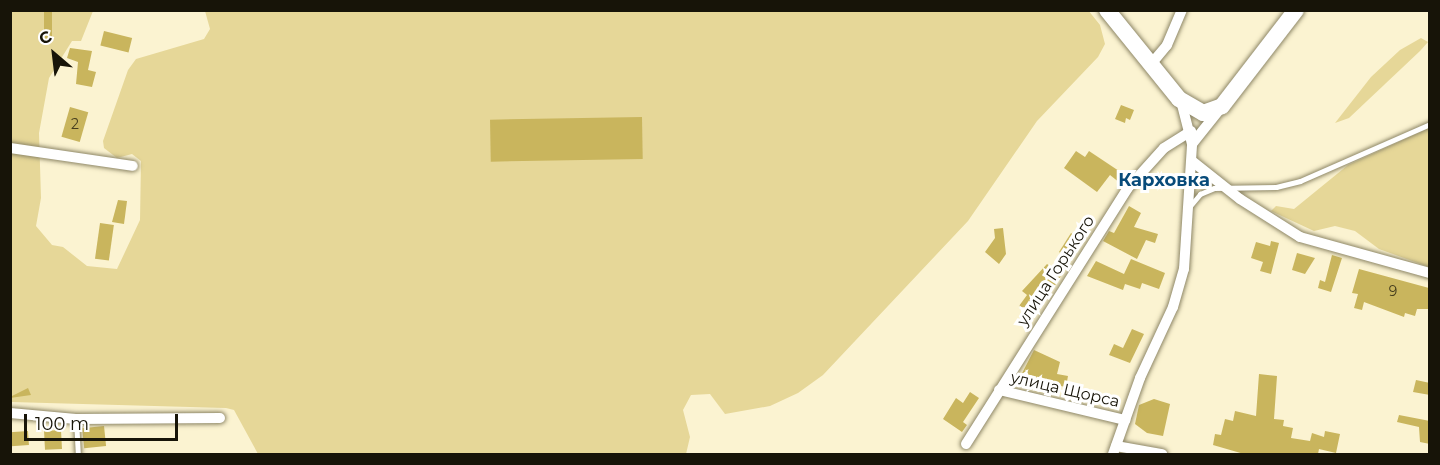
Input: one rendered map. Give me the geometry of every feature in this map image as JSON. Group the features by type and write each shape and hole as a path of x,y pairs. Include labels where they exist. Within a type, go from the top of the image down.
{"street":[{"path":"1107,10 1179,99 1191,131 1189,207 1179,289 1115,450 1162,454"},
{"path":"1152,63 1167,45 1182,10"},
{"path":"1192,144 1296,10"},
{"path":"1179,99 1203,113 1222,106"},
{"name":"улица Горького","path":"966,444 1137,175 1173,140 1191,131"},
{"path":"10,148 133,166"},
{"path":"1192,160 1226,188 1313,242 1430,273"},
{"name":"улица Щорса","path":"999,390 1125,420"},
{"path":"10,413 76,419 220,418"}],"lane":[{"path":"1189,207 1207,190 1276,187 1300,182 1430,124"},
{"path":"76,419 78,454"}],"shaded area":[{"path":"1088,10 1100,25 1105,44 1098,57 1037,121 968,221 823,375 798,393 770,406 725,414 710,394 691,395 683,410 690,437 686,454 258,454 234,410 226,408 11,402 11,11 93,11 81,41 72,41 49,78 39,133 41,198 36,226 52,245 63,247 87,266 117,269 140,220 141,161 132,154 117,158 104,148 103,141 128,70 136,59 204,39 210,29 205,11"},
{"path":"1421,38 1428,42 1420,51 1349,118 1335,123 1371,77 1400,50"},
{"path":"1429,128 1429,267 1379,249 1355,231 1335,226 1314,231 1271,211 1276,206 1294,209 1348,165"}],"building":[{"path":"44,10 52,10 52,40 44,40"},
{"path":"104,31 132,38 129,53 100,46"},
{"path":"70,48 92,51 88,70 96,72 92,87 76,84 78,62 67,58"},
{"path":"1121,105 1134,110 1130,120 1126,118 1125,123 1115,119"},
{"path":"70,107 88,112 80,142 61,137"},
{"path":"642,117 643,159 491,162 490,120"},
{"path":"1076,151 1085,157 1089,151 1125,175 1120,183 1110,175 1097,192 1064,168"},
{"path":"118,200 127,201 124,224 112,222"},
{"path":"1129,206 1141,213 1134,227 1158,234 1155,243 1146,240 1137,259 1103,241 1109,231 1114,233"},
{"path":"100,223 114,225 109,261 95,259"},
{"path":"1003,228 1006,254 999,264 985,252 995,238 994,229"},
{"path":"1071,233 1080,239 1069,259 1059,252"},
{"path":"1271,241 1279,243 1271,274 1260,271 1263,262 1251,258 1256,242 1270,246"},
{"path":"1297,253 1315,258 1305,274 1292,270"},
{"path":"1332,255 1342,258 1331,292 1318,288 1320,280 1325,282"},
{"path":"1131,259 1165,273 1159,289 1142,283 1140,289 1125,284 1123,290 1087,276 1096,261 1124,274"},
{"path":"1047,264 1062,274 1054,287 1046,282 1036,297 1044,302 1034,317 1019,306 1027,295 1022,291"},
{"path":"1359,269 1429,288 1428,309 1417,309 1415,316 1405,313 1404,317 1364,302 1362,310 1354,308 1358,294 1352,293"},
{"path":"1132,329 1144,334 1130,363 1109,355 1114,344 1123,348"},
{"path":"1034,350 1060,362 1057,374 1068,376 1066,387 1055,385 1052,395 1034,391 1035,385 1018,381"},
{"path":"1259,374 1277,376 1274,419 1284,420 1283,426 1293,428 1291,438 1310,441 1312,433 1324,437 1325,431 1340,434 1336,453 1319,449 1318,454 1244,454 1213,445 1215,434 1221,435 1225,419 1233,421 1235,411 1256,416"},
{"path":"1416,380 1430,383 1430,395 1413,392"},
{"path":"28,388 31,395 10,398 10,397"},
{"path":"970,392 979,398 963,422 967,425 962,432 943,419 956,398 963,403"},
{"path":"1154,399 1170,404 1163,436 1147,433 1135,424 1139,405"},
{"path":"1399,415 1430,421 1430,444 1420,442 1419,427 1397,422"},
{"path":"104,426 106,446 84,448 82,428"},
{"path":"61,430 62,449 45,450 44,431"},
{"path":"28,431 29,445 11,446 10,432"}],"district":[{"name":"Карховка","path":"1164,180"}]}
